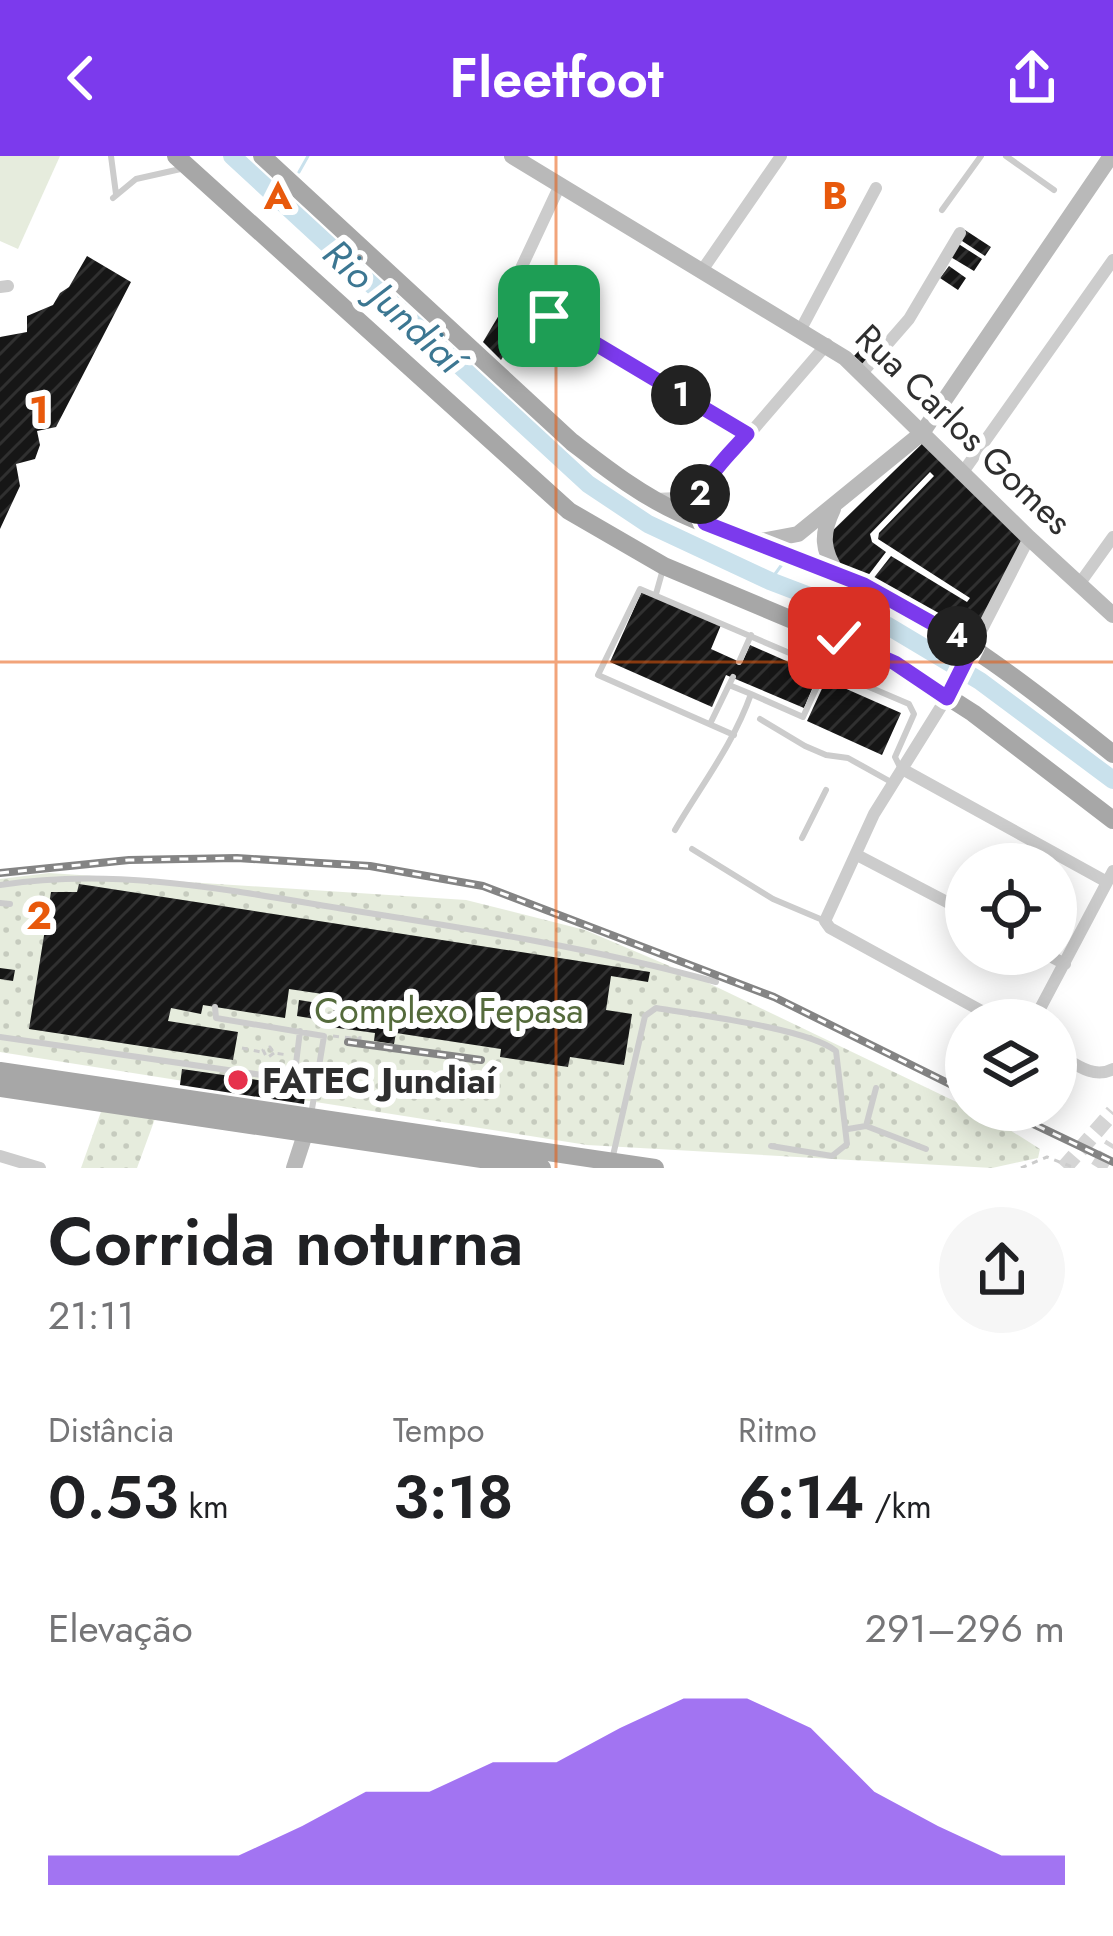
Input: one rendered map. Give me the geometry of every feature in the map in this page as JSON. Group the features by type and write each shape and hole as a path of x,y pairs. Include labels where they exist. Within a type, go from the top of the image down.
{"main road":[{"path":"262,156 572,442 652,499 755,542 832,565 971,651 1113,754"},
{"name":"Rua Carlos Gomes","path":"512,156 827,344 1113,615"},
{"path":"755,542 787,539 806,528 922,433 1111,156"},
{"path":"183,161 540,487 614,539 664,566 839,638 949,693 1113,820"},
{"path":"832,565 824,536 833,508"},
{"path":"806,528 832,565"},
{"path":"0,1071 542,1168"},
{"path":"0,1088 655,1168"},
{"path":"294,1168 308,1126"}],"street":[{"path":"703,269 781,156"},
{"path":"516,280 560,184"},
{"path":"801,329 876,188"},
{"path":"862,373 909,319 960,233"},
{"path":"963,472 1113,260"},
{"path":"549,316 747,434"},
{"path":"705,523 699,511 702,489 827,344"},
{"path":"652,499 702,489"},
{"path":"1081,583 1113,537"},
{"path":"960,999 830,928 826,916 874,814 949,693 1029,538"},
{"path":"904,770 1110,876 1077,939"},
{"path":"857,855 945,901"},
{"path":"1077,1065 1091,1073 1112,1070"},
{"path":"0,1156 40,1168"}],"lane":[{"path":"111,156 114,196 136,179 183,161"},
{"path":"942,210 981,156"},
{"path":"1006,156 1054,190"},
{"path":"656,594 664,566"},
{"path":"734,735 598,674 637,592 644,589 656,594 914,709 895,758 904,770"},
{"path":"740,662 751,635"},
{"path":"710,724 731,681 803,717 839,638"},
{"path":"675,830 702,782 718,766 751,694"},
{"path":"760,719 805,746 848,758 896,785"},
{"path":"802,838 826,790"},
{"path":"692,850 800,914 826,916"},
{"path":"0,885 75,878 167,882 618,955 716,982"},
{"path":"214,1007 216,1018 324,1036 308,1126"},
{"path":"611,1165 645,1016 656,1008 730,1020 829,1045 839,1057 847,1144 832,1156 771,1146"},
{"path":"294,1080 300,1031"},
{"path":"0,1037 317,1083"},
{"path":"866,1126 875,1088"},
{"path":"848,1129 866,1126 926,1149"}],"path":[{"path":"324,1036 360,1039 360,1031"},
{"path":"266,1066 272,1037"},
{"path":"270,1046 274,1053"},
{"path":"242,1048 288,1055"},
{"path":"1022,1168 1047,1157 1075,1168"}],"green space":[{"path":"0,156 60,156 18,249 0,241"},
{"name":"Complexo Fepasa","path":"49,873 466,900 585,930 700,979 945,1096 945,1131 1011,1131 1040,1149 1038,1158 992,1168 587,1145 0,1052 0,879"},
{"path":"102,1109 156,1116 137,1168 81,1168"}],"building":[{"path":"965,230 991,247 985,256 959,239"},
{"path":"957,243 982,259 974,271 949,256"},
{"path":"87,256 131,282 56,427 37,431 40,445 35,459 16,464 20,486 0,529 0,337 27,332 27,316 53,305"},
{"path":"949,266 966,278 958,290 940,278"},
{"path":"502,310 523,323 501,360 483,342"},
{"path":"871,338 880,346 863,364 854,356"},
{"path":"926,440 1026,539 972,642 869,584 891,556 967,602 970,598 878,539 934,476 930,472 870,534 872,542 886,552 864,581 840,571 827,536"},
{"path":"642,591 721,625 711,649 742,663 750,645 818,675 804,708 726,675 712,707 610,662"},
{"path":"826,680 901,713 882,755 807,721"},
{"name":"Complexo Fepasa","path":"79,884 650,972 648,982 611,976 606,1010 632,1014 624,1065 570,1057 568,1067 500,1057 501,1049 396,1033 394,1044 374,1041 375,1033 331,1027 336,996 289,989 285,1018 203,1005 201,1014 171,1008 168,1021 238,1032 233,1060 29,1029 51,892 77,892"},
{"path":"0,968 15,970 13,981 0,979"},
{"path":"299,1000 324,1004 321,1020 297,1016"},
{"path":"182,1069 306,1087 304,1104 180,1085"}],"waterway":[{"name":"Rio Jundiaí","path":"232,156 588,484 648,524 770,581 888,626 980,681 1113,780"},
{"path":"299,172 308,156"},
{"path":"281,202 286,193"},
{"path":"770,581 783,563"}],"tunnel":[{"path":"1064,1168 1113,1112"},
{"path":"1098,1168 1113,1144"}],"railway":[{"path":"0,873 129,860 237,858 370,866 483,886 774,997 945,1082"},
{"path":"348,1042 481,1060"},
{"path":"1048,1131 1113,1162"}],"place":[{"name":"FATEC Jundiaí","path":"238,1080"}],"route":[{"path":"549,316 747,434 702,489 699,511 705,523 864,585 973,646 947,698 895,663 839,638"}]}
